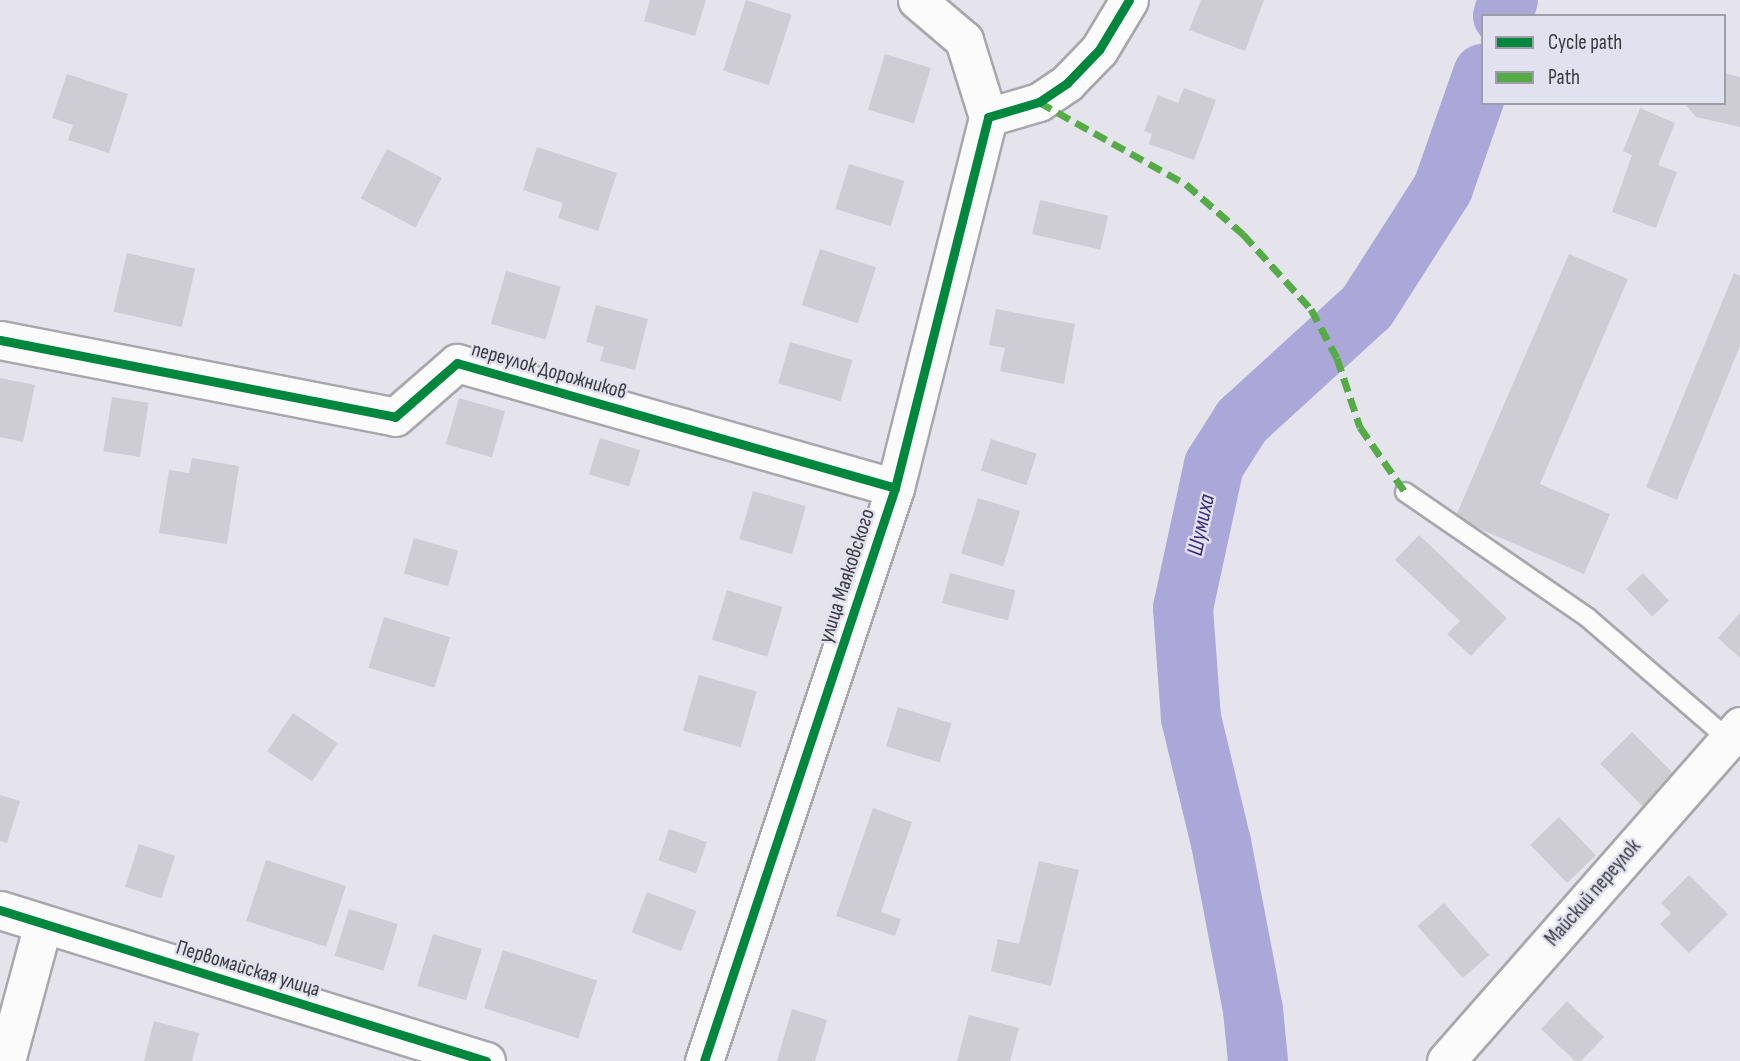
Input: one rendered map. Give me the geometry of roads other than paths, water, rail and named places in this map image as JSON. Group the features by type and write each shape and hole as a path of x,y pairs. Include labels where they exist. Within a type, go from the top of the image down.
{"street":[{"path":"916,0 964,40 988,117 1039,102 1067,83 1099,50 1129,0"},
{"name":"улица Маяковского","path":"704,1061 895,488 988,117"},
{"name":"переулок Дорожников","path":"0,340 395,417 457,363 895,488"},
{"name":"Майский переулок","path":"1446,1061 1734,732"},
{"name":"Первомайская улица","path":"0,910 485,1061"},
{"path":"6,1061 43,923"}],"lane":[{"path":"1405,492 1588,618 1734,732"}],"waterway":[{"name":"Шумиха","path":"1504,14 1508,0"},
{"name":"Шумиха","path":"1258,1061 1253,1010 1221,843 1191,718 1183,608 1214,465 1242,421 1367,307 1443,188 1481,80"}]}
